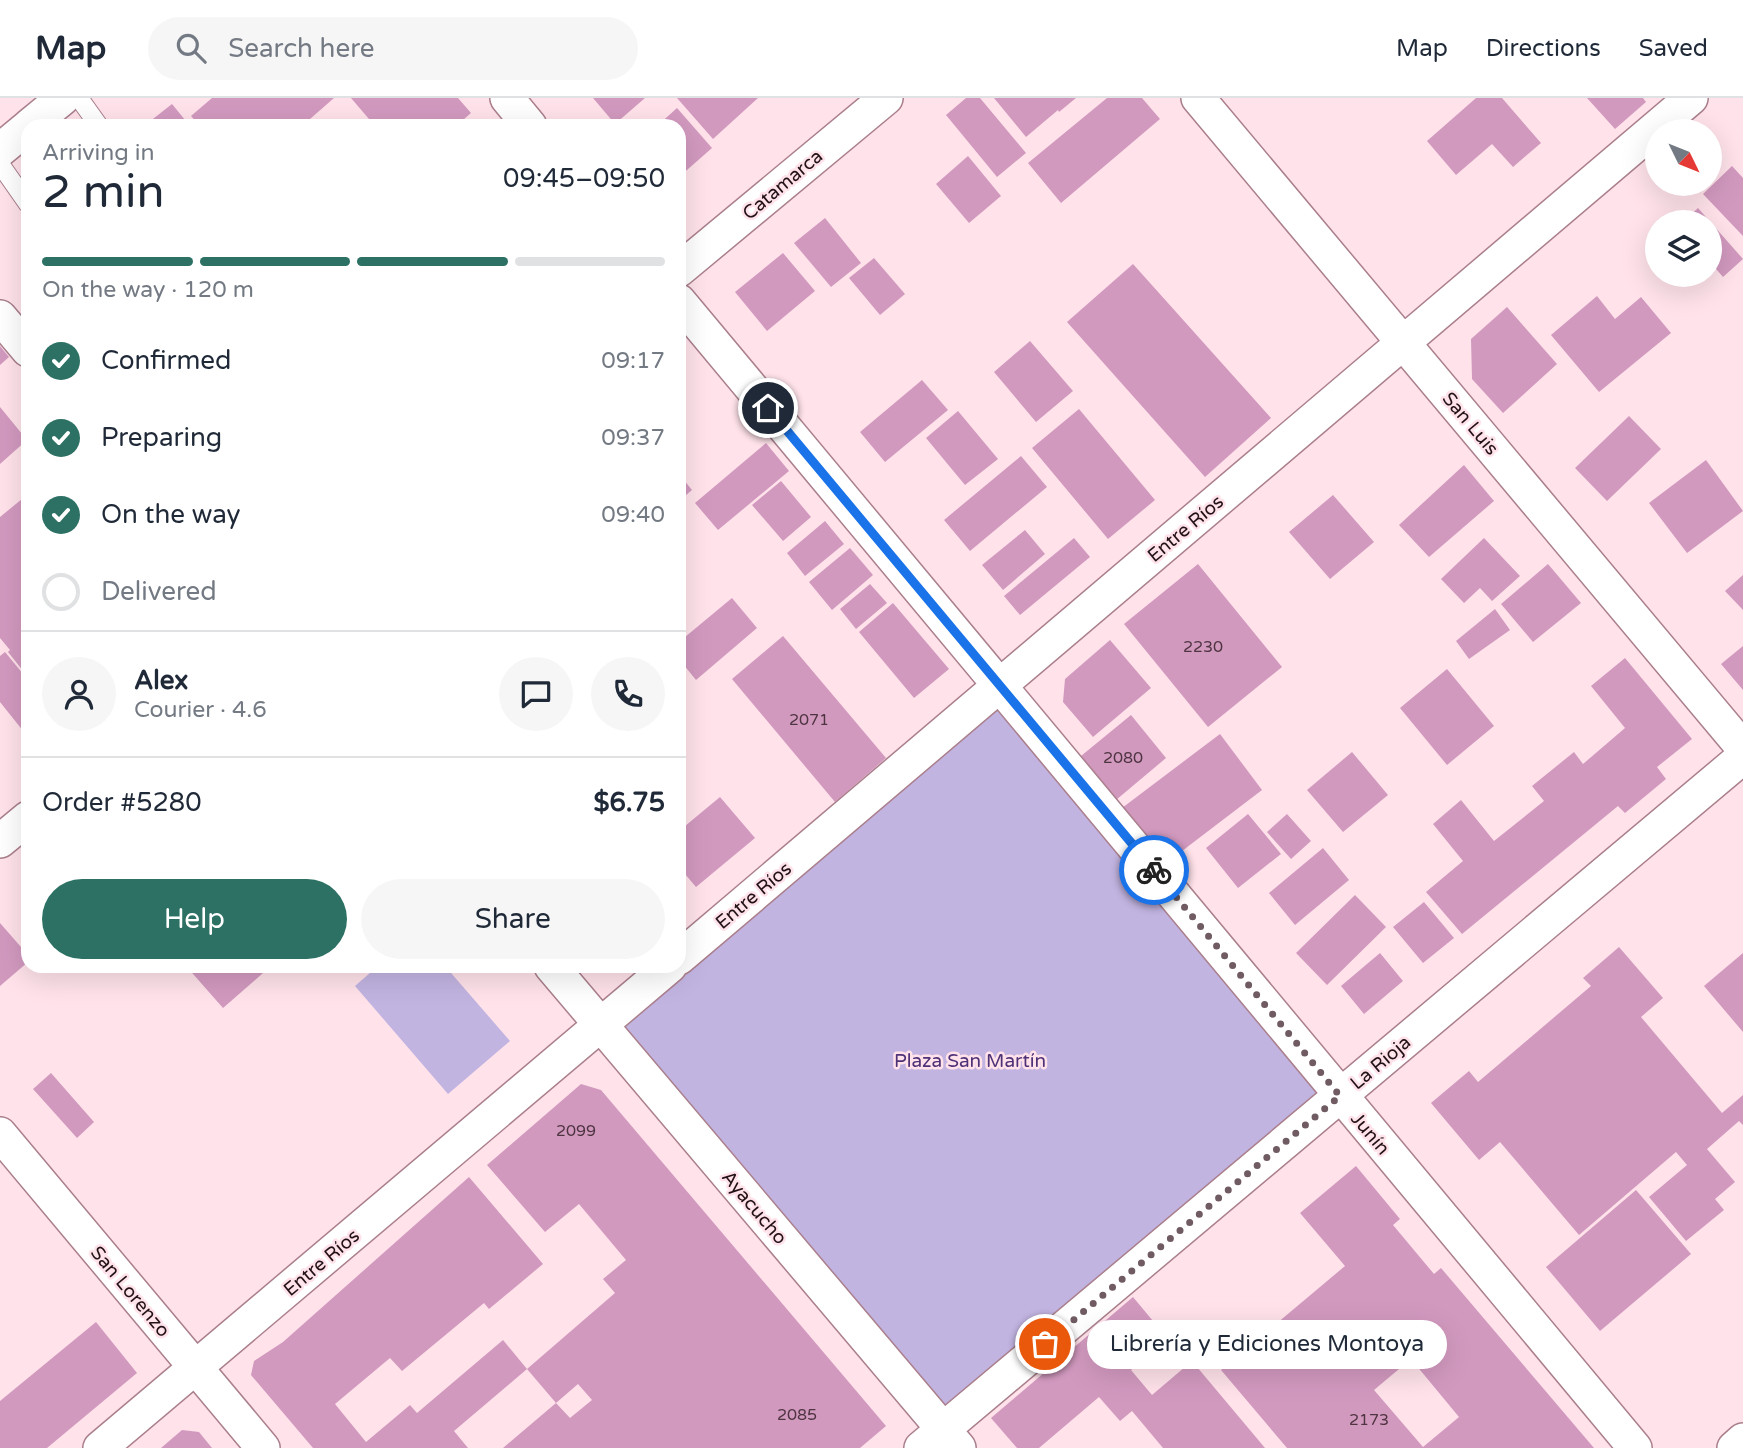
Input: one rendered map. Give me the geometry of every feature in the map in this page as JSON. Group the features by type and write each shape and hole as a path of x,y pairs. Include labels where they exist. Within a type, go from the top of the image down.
{"street":[{"path":"36,119 62,98"},
{"path":"506,98 524,119"},
{"name":"Catamarca","path":"686,264 886,98"},
{"name":"San Luis","path":"1198,98 1743,748"},
{"name":"Entre Ríos","path":"686,952 1691,98"},
{"path":"0,150 21,132"},
{"name":"Junín","path":"686,309 1635,1448"},
{"path":"0,317 21,340"},
{"name":"La Rioja","path":"941,1442 1340,1096 1743,757"},
{"path":"0,841 21,824"},
{"name":"Ayacucho","path":"557,973 941,1442"},
{"name":"Entre Ríos","path":"100,1448 662,973"},
{"name":"San Lorenzo","path":"0,1134 263,1448"},
{"path":"1734,1448 1743,1440"}],"lane":[{"path":"79,98 94,119"},
{"path":"0,164 21,194"}],"green space":[{"name":"Plaza San Martín","path":"999,699 1330,1097 941,1421 611,1023 671,973 686,973 686,960"},
{"path":"370,973 451,973 510,1041 448,1094 355,986"}],"building":[{"path":"212,98 334,98 310,119 194,119 191,116"},
{"path":"351,98 458,98 471,113 464,119 369,119"},
{"path":"593,98 645,98 621,119 611,119"},
{"path":"677,98 758,98 713,139"},
{"path":"966,98 980,98 1026,153 997,177 946,115"},
{"path":"994,98 1076,98 1026,137"},
{"path":"1107,98 1142,98 1160,119 1061,203 1028,163"},
{"path":"1476,98 1502,98 1541,143 1513,167 1492,144 1456,175 1427,141"},
{"path":"1587,98 1643,98 1646,102 1615,129"},
{"path":"172,104 184,119 153,119"},
{"path":"677,108 712,148 686,171 686,119 665,119"},
{"path":"968,156 1001,196 969,223 936,184"},
{"path":"1732,166 1743,178 1743,236 1722,214 1722,210 1718,210 1705,196 1722,196 1722,176"},
{"path":"825,218 861,263 831,287 794,243"},
{"path":"1722,235 1743,259 1722,276"},
{"path":"783,253 815,291 767,331 735,292"},
{"path":"874,258 905,294 880,315 849,278"},
{"path":"1133,264 1271,418 1205,477 1067,322"},
{"path":"1597,296 1615,319 1641,297 1671,333 1599,392 1551,335"},
{"path":"1507,307 1557,364 1503,413 1472,379 1471,339"},
{"path":"1030,341 1073,391 1036,422 994,372"},
{"path":"0,346 9,357 0,365"},
{"path":"922,380 948,410 885,462 860,432"},
{"path":"0,407 21,433 21,445 0,464"},
{"path":"1079,409 1155,500 1108,539 1032,448"},
{"path":"958,411 998,459 965,485 926,438"},
{"path":"1629,416 1661,449 1607,501 1575,468"},
{"path":"766,443 789,471 718,530 695,503"},
{"path":"1021,456 1047,487 970,551 944,520"},
{"path":"1706,460 1743,511 1687,553 1649,503"},
{"path":"1464,465 1494,501 1429,557 1399,525"},
{"path":"781,481 811,517 783,541 752,505"},
{"path":"686,483 692,490 686,495"},
{"path":"1333,495 1374,542 1330,579 1289,532"},
{"path":"21,500 21,668 0,638 0,517"},
{"path":"825,521 844,544 805,576 787,553"},
{"path":"1025,530 1045,554 1003,590 982,565"},
{"path":"1074,538 1090,557 1020,615 1004,596"},
{"path":"1484,538 1520,576 1492,601 1480,588 1464,603 1441,579"},
{"path":"850,548 873,575 832,610 809,582"},
{"path":"1198,564 1282,667 1208,727 1124,624"},
{"path":"1548,564 1581,603 1533,642 1501,604"},
{"path":"1743,575 1743,610 1725,591"},
{"path":"870,584 887,603 856,629 840,609"},
{"path":"732,598 757,628 696,680 686,668 686,636"},
{"path":"893,603 949,669 914,698 859,632"},
{"path":"1495,609 1510,630 1469,659 1456,641"},
{"path":"783,636 886,758 835,802 732,679"},
{"path":"1110,640 1151,688 1093,737 1063,702 1065,679"},
{"path":"1743,646 1743,690 1721,664"},
{"path":"5,652 21,671 21,728 0,702 0,656"},
{"path":"1625,658 1692,739 1657,767 1666,779 1625,813 1618,806 1462,934 1426,892 1463,861 1433,824 1461,800 1494,841 1544,801 1532,786 1574,752 1583,764 1625,728 1591,686"},
{"path":"1447,669 1494,726 1447,765 1400,708"},
{"path":"1131,715 1166,758 1116,800 1081,756"},
{"path":"1220,734 1262,790 1165,864 1122,808"},
{"path":"1352,752 1388,795 1343,832 1307,790"},
{"path":"720,797 755,838 696,887 686,875 686,825"},
{"path":"1248,814 1281,854 1238,888 1206,848"},
{"path":"1287,814 1311,841 1291,859 1267,832"},
{"path":"1323,848 1349,880 1295,925 1269,893"},
{"path":"1355,895 1386,927 1327,985 1296,953"},
{"path":"1424,902 1454,938 1423,963 1393,927"},
{"path":"0,923 21,947 21,968 0,986"},
{"path":"1619,947 1663,998 1641,1017 1722,1113 1743,1095 1743,1125 1739,1121 1707,1149 1735,1182 1715,1199 1724,1210 1686,1241 1649,1197 1687,1165 1676,1152 1579,1235 1500,1142 1479,1160 1431,1103 1469,1071 1478,1082 1591,986 1583,978"},
{"path":"1380,953 1403,981 1364,1014 1341,986"},
{"path":"1743,953 1743,1032 1704,986"},
{"path":"192,973 263,973 223,1008"},
{"path":"51,1073 94,1122 77,1138 33,1089"},
{"path":"581,1084 601,1090 886,1426 860,1448 503,1448 556,1403 527,1369 615,1293 603,1279 626,1260 579,1204 545,1232 487,1165","holes":["578,1384 592,1400 570,1418 556,1403"]},
{"path":"1356,1166 1400,1219 1393,1225 1434,1274 1441,1268 1594,1448 1287,1448 1221,1370 1345,1266 1300,1213","holes":["1411,1359 1459,1417 1423,1447 1374,1390"]},
{"path":"469,1177 543,1264 489,1309 484,1303 402,1371 390,1358 335,1404 366,1442 410,1405 417,1413 503,1340 527,1369 454,1431 468,1448 313,1448 251,1375 254,1361 283,1342"},
{"path":"1636,1190 1691,1254 1600,1331 1546,1267"},
{"path":"1133,1297 1168,1339 1131,1370 1152,1395 1192,1361 1265,1448 1163,1448 1132,1411 1120,1421 1099,1397 1039,1448 1017,1448 991,1418"},
{"path":"96,1322 137,1373 47,1448 0,1448 0,1401"},
{"path":"182,1430 199,1432 212,1448 161,1448"}],"way so far":[{"path":"1045,1344 1340,1096 1154,870"}],"place":[{"name":"Librería y Ediciones Montoya","path":"1045,1344"}],"route":[{"path":"768,408 1154,870"}]}
